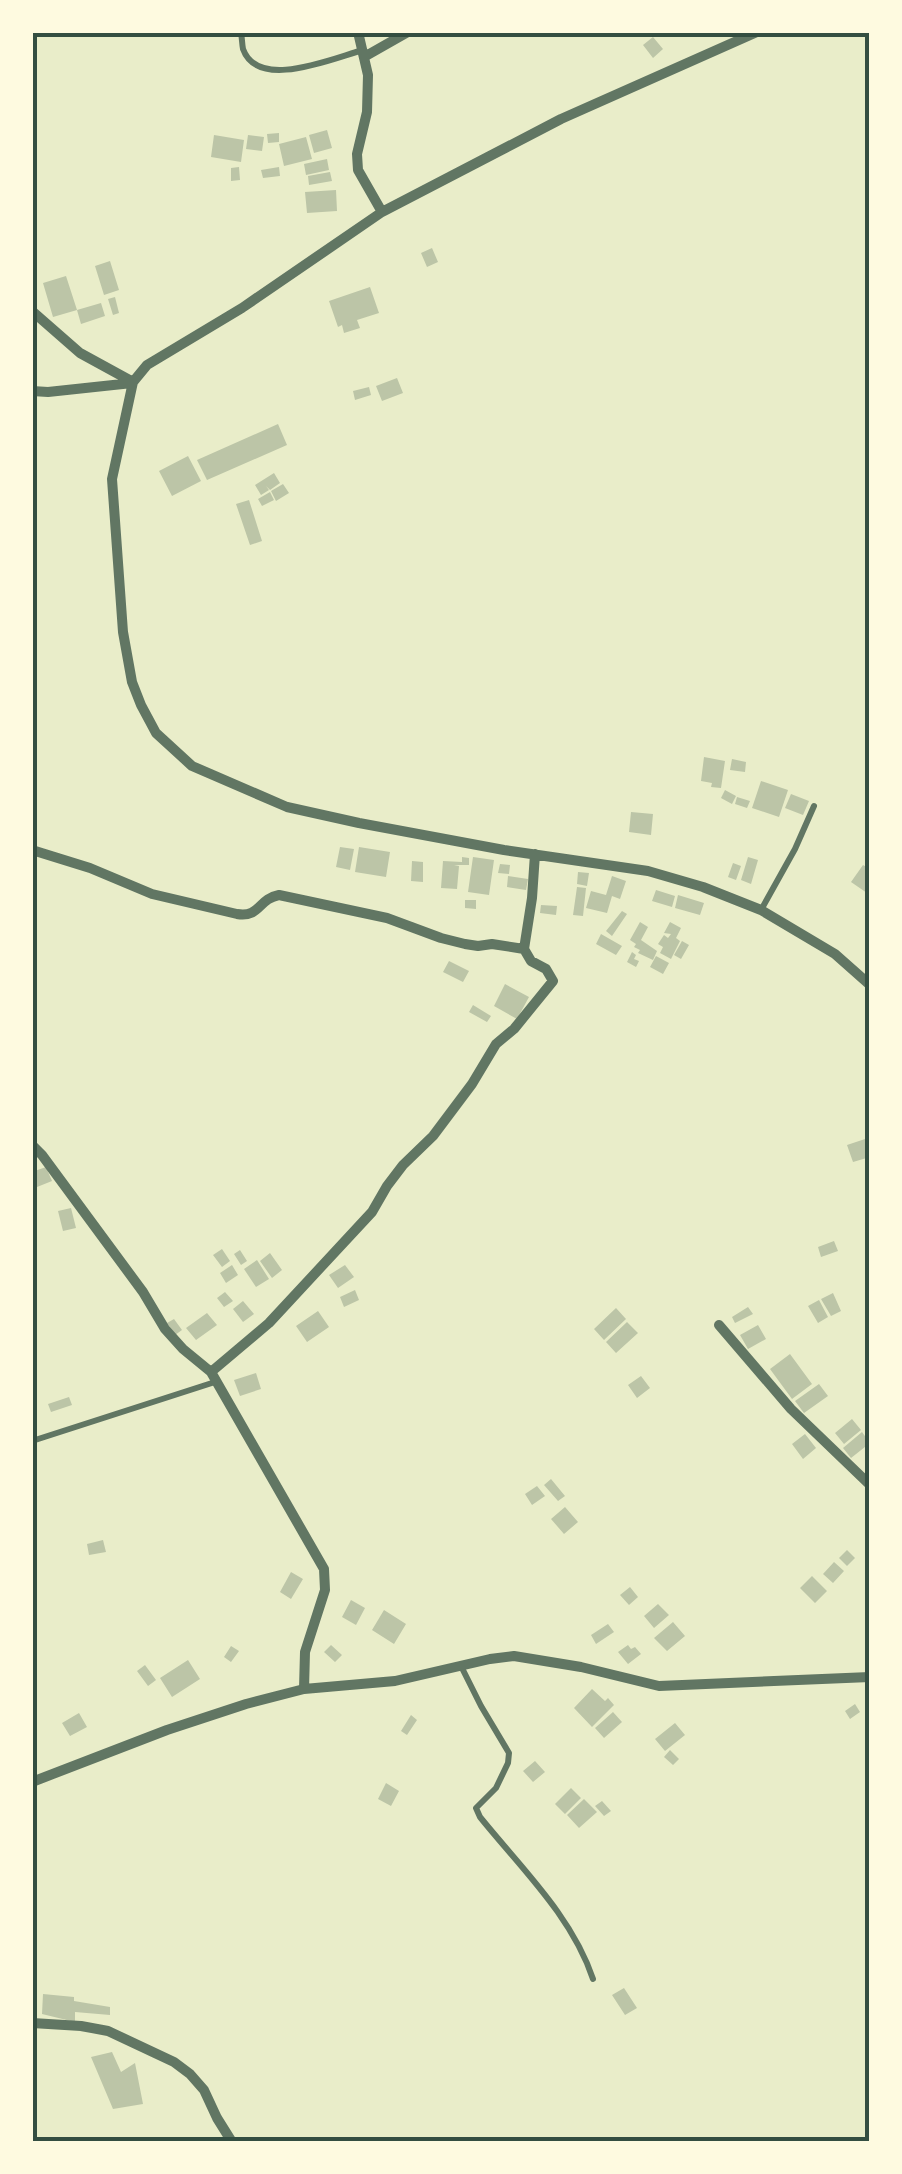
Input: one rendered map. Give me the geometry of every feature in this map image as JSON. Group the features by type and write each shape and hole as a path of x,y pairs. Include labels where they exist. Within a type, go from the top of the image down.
{"street":[{"path":"358,32 368,74 358,170 382,212"},
{"path":"363,54 408,32"},
{"path":"757,32 562,120 382,212 242,308 148,365 133,382 112,479 122,632 132,682 156,733 192,766 287,807 359,824 648,871 703,887 761,910 835,954 870,985"},
{"path":"32,311 80,353 133,382"},
{"path":"32,391 133,382"},
{"path":"32,850 90,868 152,894 208,909 248,916 262,901 279,895 374,915 466,944 524,949"},
{"path":"214,1376 372,1212 403,1164 434,1136 496,1044 514,1029 553,981 546,968 531,960 524,949 535,854"},
{"path":"32,1145 143,1292 166,1329 182,1349 214,1376 324,1568 325,1590 305,1652 304,1689"},
{"path":"719,1324 790,1409 870,1485"},
{"path":"32,1782 246,1704 304,1689 395,1681 490,1658 514,1656 659,1686 870,1677"},
{"path":"32,2023 108,2031 174,2062 204,2090 232,2142"}],"lane":[{"path":"241,32 244,52 255,65 276,71 363,54"},
{"path":"761,910 795,850 814,806"},
{"path":"32,1441 214,1376"},
{"path":"461,1666 508,1753 508,1763 496,1788 476,1808 556,1910 585,1956 593,1979"}],"building":[{"path":"653,37 663,49 653,58 643,45"},
{"path":"327,130 332,148 314,153 309,135"},
{"path":"279,133 279,142 268,143 267,134"},
{"path":"214,135 244,140 241,162 211,157"},
{"path":"248,135 264,137 262,151 246,149"},
{"path":"306,137 312,159 284,166 279,144"},
{"path":"327,159 329,170 306,175 304,164"},
{"path":"239,167 240,180 231,181 231,168"},
{"path":"279,167 280,176 263,178 261,170"},
{"path":"330,172 332,181 309,185 308,176"},
{"path":"336,190 337,211 307,213 305,192"},
{"path":"432,248 438,262 427,267 421,253"},
{"path":"110,261 119,290 104,295 95,266"},
{"path":"66,276 77,310 53,317 43,283"},
{"path":"370,287 379,313 357,320 360,328 344,333 329,301"},
{"path":"115,297 119,313 113,315 108,299"},
{"path":"101,303 105,316 81,324 77,310"},
{"path":"397,378 403,393 382,401 376,386"},
{"path":"369,387 371,395 355,400 353,391"},
{"path":"278,424 287,445 207,480 197,460"},
{"path":"188,456 201,481 172,496 159,471"},
{"path":"274,473 280,483 270,490 266,486 269,490 261,495 255,485"},
{"path":"283,484 289,493 276,501 271,491"},
{"path":"270,492 274,500 262,506 258,499"},
{"path":"249,500 262,541 250,545 236,504"},
{"path":"704,757 725,761 721,788 701,781"},
{"path":"732,759 746,762 745,772 730,770"},
{"path":"761,781 788,790 779,817 752,808"},
{"path":"725,790 736,796 732,804 721,798"},
{"path":"791,794 809,801 803,815 785,808"},
{"path":"737,797 750,801 747,808 735,804"},
{"path":"631,812 653,814 651,835 629,832"},
{"path":"340,847 354,849 350,870 336,867"},
{"path":"359,847 390,852 386,877 355,872"},
{"path":"462,857 469,858 469,865 454,865 459,866 457,889 441,888 443,861 462,862"},
{"path":"473,857 494,860 489,895 468,892"},
{"path":"748,857 758,860 751,884 741,880"},
{"path":"412,861 423,862 423,882 411,881"},
{"path":"733,863 741,866 736,880 728,877"},
{"path":"500,864 510,865 509,874 498,873"},
{"path":"863,865 870,869 867,893 851,882"},
{"path":"578,872 589,873 587,886 577,884"},
{"path":"508,876 528,879 526,890 507,887"},
{"path":"612,876 626,881 620,899 612,896 607,913 586,908 591,891 606,895"},
{"path":"577,887 586,888 583,916 573,915"},
{"path":"656,890 675,896 672,907 652,901"},
{"path":"678,895 704,903 700,915 675,908"},
{"path":"465,900 476,900 476,909 465,908"},
{"path":"541,905 557,906 556,915 540,913"},
{"path":"622,911 627,914 612,936 606,931"},
{"path":"640,922 648,927 641,940 657,951 653,960 638,953 640,950 630,940"},
{"path":"670,922 681,928 676,938 680,941 671,959 660,953 663,947 658,944 664,935 668,938 671,934 664,933"},
{"path":"601,934 622,946 616,955 596,944"},
{"path":"682,941 689,945 681,959 674,955"},
{"path":"632,952 639,961 636,967 627,962"},
{"path":"656,956 669,963 663,974 650,967"},
{"path":"449,961 469,971 463,982 443,972"},
{"path":"505,984 529,997 517,1019 494,1006"},
{"path":"473,1005 491,1016 487,1022 469,1012"},
{"path":"865,1139 870,1157 853,1162 847,1145"},
{"path":"46,1167 52,1181 32,1189 32,1172"},
{"path":"71,1208 76,1228 63,1231 58,1211"},
{"path":"834,1241 838,1251 821,1257 818,1247"},
{"path":"222,1249 230,1261 222,1267 213,1255"},
{"path":"240,1250 247,1261 241,1265 234,1254"},
{"path":"270,1253 282,1270 272,1278 260,1261"},
{"path":"257,1260 269,1279 256,1287 244,1269"},
{"path":"232,1265 238,1275 226,1283 220,1273"},
{"path":"345,1265 354,1277 338,1288 329,1275"},
{"path":"355,1290 359,1300 344,1307 340,1297"},
{"path":"225,1292 233,1301 224,1307 217,1298"},
{"path":"833,1293 841,1311 831,1316 821,1299"},
{"path":"819,1300 828,1317 818,1323 808,1306"},
{"path":"243,1301 254,1314 243,1322 233,1309"},
{"path":"748,1307 753,1314 735,1323 732,1317"},
{"path":"616,1308 626,1319 604,1340 594,1329"},
{"path":"318,1311 329,1327 307,1342 296,1326"},
{"path":"207,1313 217,1325 196,1340 186,1328"},
{"path":"174,1319 182,1330 175,1335 167,1323"},
{"path":"627,1322 638,1333 616,1353 606,1342"},
{"path":"758,1325 766,1339 748,1349 740,1335"},
{"path":"790,1354 812,1384 792,1399 770,1369"},
{"path":"256,1373 261,1389 240,1396 234,1380"},
{"path":"641,1376 650,1388 637,1398 628,1385"},
{"path":"819,1384 828,1396 804,1413 795,1401"},
{"path":"69,1397 72,1405 51,1412 48,1404"},
{"path":"852,1419 861,1430 844,1444 835,1433"},
{"path":"862,1432 870,1443 851,1458 843,1448"},
{"path":"805,1434 816,1448 803,1459 792,1444"},
{"path":"551,1479 565,1496 558,1501 544,1485"},
{"path":"537,1486 545,1496 532,1505 525,1494"},
{"path":"565,1507 578,1522 564,1534 551,1519"},
{"path":"103,1540 106,1552 89,1555 87,1544"},
{"path":"847,1550 855,1558 847,1566 839,1558"},
{"path":"834,1562 844,1571 833,1583 823,1574"},
{"path":"291,1572 303,1579 291,1599 280,1592"},
{"path":"812,1576 827,1591 815,1603 800,1588"},
{"path":"630,1587 638,1597 629,1605 620,1595"},
{"path":"351,1600 365,1608 356,1625 342,1617"},
{"path":"658,1604 669,1615 654,1628 644,1616"},
{"path":"384,1610 406,1624 394,1644 372,1630"},
{"path":"673,1622 685,1636 667,1651 654,1638"},
{"path":"608,1624 614,1632 596,1644 591,1635"},
{"path":"331,1645 342,1655 335,1662 324,1652"},
{"path":"628,1645 641,1654 628,1664 618,1652"},
{"path":"231,1646 239,1651 231,1662 224,1657"},
{"path":"188,1660 200,1679 172,1697 160,1678"},
{"path":"145,1665 156,1680 148,1686 137,1671"},
{"path":"592,1689 614,1705 592,1727 574,1708"},
{"path":"855,1704 860,1712 850,1719 845,1711"},
{"path":"613,1712 622,1722 604,1738 595,1728"},
{"path":"79,1713 87,1727 70,1736 62,1723"},
{"path":"411,1715 417,1720 407,1735 401,1731"},
{"path":"675,1723 685,1735 665,1751 655,1739"},
{"path":"670,1750 679,1759 673,1765 664,1757"},
{"path":"535,1761 545,1772 533,1782 523,1771"},
{"path":"386,1783 399,1791 391,1806 378,1799"},
{"path":"571,1788 581,1798 565,1814 555,1804"},
{"path":"584,1799 597,1812 579,1828 567,1815"},
{"path":"602,1801 611,1811 604,1816 595,1806"},
{"path":"624,1988 637,2008 625,2015 612,1995"},
{"path":"43,1994 110,2007 110,2015 75,2012 75,2022 42,2014"},
{"path":"112,2052 121,2072 135,2063 143,2104 113,2109 91,2057"}]}
